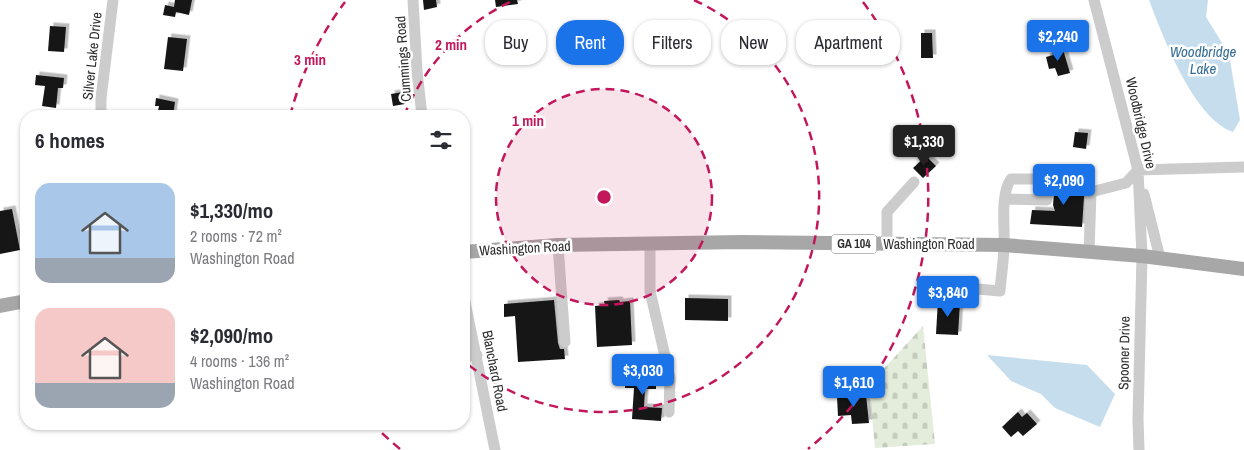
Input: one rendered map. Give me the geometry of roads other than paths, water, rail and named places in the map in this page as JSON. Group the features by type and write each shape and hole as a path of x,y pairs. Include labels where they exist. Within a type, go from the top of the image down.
{"main road":[{"name":"Washington Road","path":"470,252 558,245 1004,245 1142,256 1244,269"},
{"path":"0,306 20,302"}],"street":[{"name":"Silver Lake Drive","path":"101,110 100,98 113,0"},
{"name":"Cummings Road","path":"413,0 421,110"},
{"name":"Woodbridge Drive","path":"1094,0 1138,170 1142,256"},
{"path":"1089,252 1091,192 1126,182 1138,170 1244,167"},
{"path":"1138,170 1160,258"},
{"path":"887,244 887,212 914,182"},
{"path":"932,285 1000,292 1005,198"},
{"path":"650,244 650,291 670,378 669,412"},
{"path":"558,245 565,342"},
{"name":"Spooner Drive","path":"1139,450 1142,256"},
{"name":"Blanchard Road","path":"470,324 495,450"},
{"path":"470,356 477,355"}],"water":[{"name":"Woodbridge Lake","path":"1149,0 1208,0 1206,17 1229,54 1240,120 1233,132 1219,124 1205,111 1193,94 1171,55"},
{"path":"987,355 1087,365 1115,394 1100,427 1055,408 1041,394 1011,381"}]}
